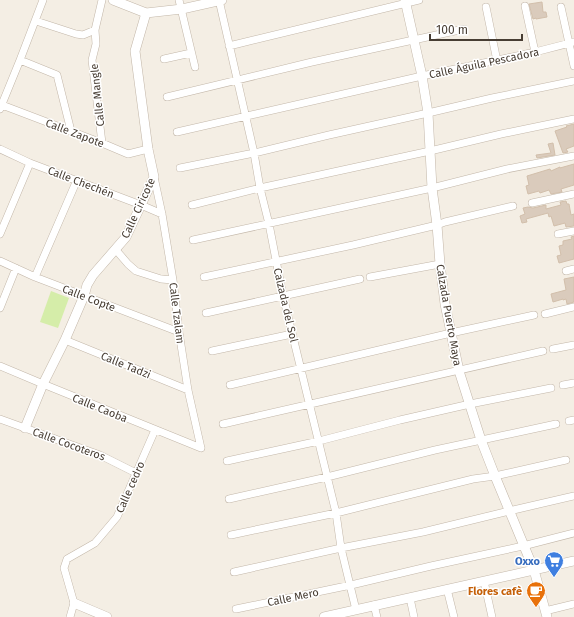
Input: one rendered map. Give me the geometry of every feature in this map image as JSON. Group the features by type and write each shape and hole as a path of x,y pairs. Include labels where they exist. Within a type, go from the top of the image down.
{"street":[{"path":"1,107 43,0"},
{"name":"Calle Mangle","path":"102,0 95,30 96,44 92,60 102,143"},
{"path":"113,0 146,13 180,4 220,0"},
{"name":"Calzada del Sol","path":"220,0 277,261 283,296 336,513 356,610"},
{"path":"229,46 405,1 419,0"},
{"name":"Calzada Puerto Maya","path":"405,1 422,76 428,113 432,188 440,264 445,304 459,370 494,476 534,570 546,614"},
{"path":"180,4 195,67"},
{"path":"525,6 535,52"},
{"path":"486,7 497,60"},
{"path":"561,7 571,43 574,66"},
{"name":"Calle Ciricote","path":"26,428 43,384 65,340 84,296 87,285 93,275 126,237 154,177 148,148 135,50 146,13"},
{"path":"36,21 76,34 83,35 95,30"},
{"path":"167,97 312,62 464,29"},
{"name":"Calle Águila Pescadora","path":"177,132 571,43"},
{"path":"164,59 191,53"},
{"path":"20,60 57,75 70,132"},
{"path":"180,168 254,153 492,98 574,81"},
{"name":"Calle Zapote","path":"1,107 102,143 128,154 148,148"},
{"path":"192,205 260,188 574,118"},
{"name":"Calle Chechén","path":"0,149 30,163 162,214"},
{"path":"193,240 574,156"},
{"path":"0,234 30,163"},
{"name":"Calle Tzalam","path":"154,177 173,280 188,390 201,448"},
{"path":"35,277 77,180"},
{"path":"532,203 574,194"},
{"path":"204,277 353,245 513,206"},
{"path":"558,234 574,231"},
{"path":"116,250 136,271 161,280 173,280"},
{"name":"Calle Copte","path":"0,261 35,277 179,332"},
{"path":"370,277 440,264"},
{"path":"0,308 16,268"},
{"path":"566,270 574,269"},
{"path":"206,313 360,279"},
{"path":"545,314 574,307"},
{"path":"230,385 534,315"},
{"path":"212,351 292,334"},
{"name":"Calle Tadzi","path":"65,340 188,390"},
{"path":"553,350 574,345"},
{"path":"223,424 544,351"},
{"name":"Calle Caoba","path":"0,366 201,448"},
{"path":"563,385 574,383"},
{"path":"227,461 319,441 470,404 551,388"},
{"name":"Calle Cocoteros","path":"0,419 100,455 136,473"},
{"path":"229,499 327,477 408,456 556,424"},
{"name":"Calle cedro","path":"74,603 64,568 67,559 95,543 117,517 154,430"},
{"path":"231,535 336,513 473,479 494,476 566,460"},
{"path":"234,572 423,532 574,496"},
{"name":"Calle Mero","path":"236,609 351,585 574,533"},
{"path":"324,617 574,561"},
{"path":"484,581 492,617"},
{"path":"447,589 454,617"},
{"path":"410,598 414,617"},
{"path":"70,617 74,603 107,617"},
{"path":"546,614 574,604"},
{"path":"374,606 377,617"}],"green space":[{"path":"51,291 69,298 58,328 40,322"}],"building":[{"path":"542,2 543,12 546,12 547,17 533,19 529,4"},
{"path":"574,124 574,146 566,149 568,152 563,153 555,131"},
{"path":"553,143 555,155 537,158 536,155 551,153 548,144"},
{"path":"574,164 574,185 561,189 562,192 551,194 549,190 540,193 539,191 528,194 526,186 529,185 527,176"},
{"path":"566,201 567,204 569,204 571,215 574,214 574,226 566,227 565,223 554,226 551,216 549,217 548,213 526,219 527,222 522,223 520,216 525,214 523,208 533,208 546,205 546,209 561,205 560,202"},
{"path":"574,236 574,259 559,263 557,256 561,255 559,246 563,245 563,241 572,239 571,237"},
{"path":"574,277 574,302 567,304 566,299 563,299 553,302 551,294 566,290 564,279"}],"place":[{"name":"Oxxo","path":"554,578"},
{"name":"Flores cafè","path":"536,608"}]}
